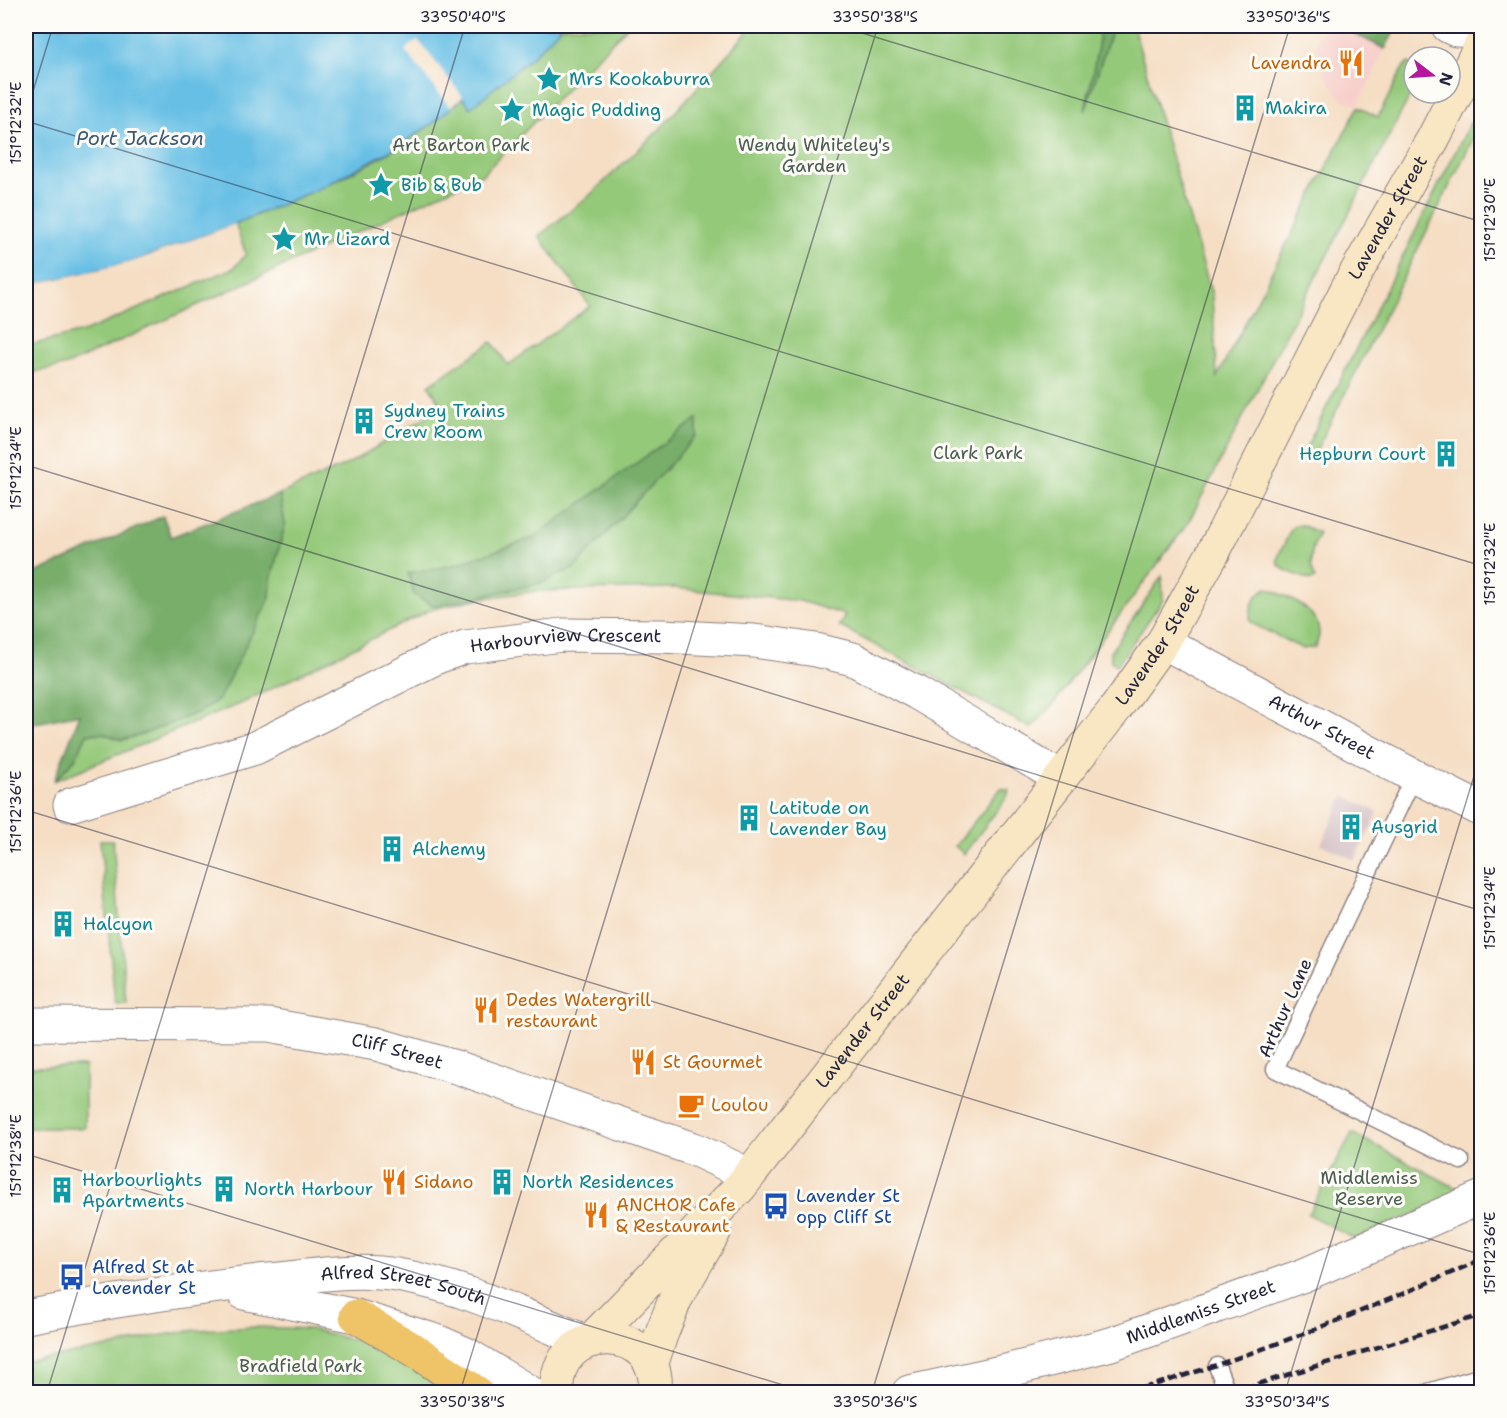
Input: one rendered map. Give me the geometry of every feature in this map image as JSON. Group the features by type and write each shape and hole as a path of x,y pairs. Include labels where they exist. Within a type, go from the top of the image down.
{"highway":[{"path":"356,1316 416,1351 476,1392"}],"street":[{"path":"1448,26 1456,30 1482,31"},
{"name":"Lavender Street","path":"557,1392 559,1374 566,1359 588,1341 744,1181 1116,708 1163,642 1213,553 1349,285 1433,139 1482,43"},
{"name":"Harbourview Crescent","path":"70,805 255,748 436,657 465,647 562,635 662,636 753,641 816,650 853,659 917,693 1061,778"},
{"name":"Arthur Street","path":"1163,642 1482,810"},
{"name":"Cliff Street","path":"26,1024 269,1025 375,1044 459,1068 696,1150 744,1181"},
{"name":"Lavender Street","path":"653,1379 661,1335 675,1300 744,1181"},
{"name":"Middlemiss Street","path":"909,1392 1010,1370 1111,1344 1305,1275 1482,1197"},
{"name":"Alfred Street South","path":"26,1317 94,1304 213,1287 350,1272 396,1275 447,1287 588,1341"},
{"name":"Alfred Street South","path":"213,1287 356,1316 448,1346 529,1392"},
{"path":"588,1341 612,1338 626,1342 643,1354 653,1379"}],"lane":[{"name":"Arthur Lane","path":"1414,776 1275,1069 1461,1161"},
{"path":"1217,1366 1227,1392"},
{"path":"1428,1392 1482,1376"}],"shaded area":[{"name":"Lavendra","path":"1324,26 1339,26 1385,49 1358,106 1339,96 1325,75 1316,42"},
{"name":"Ausgrid","path":"1344,796 1378,812 1355,860 1321,844"}],"green space":[{"name":"Art Barton Park","path":"562,26 628,26 482,175 67,365 26,374 26,346 86,331 234,268 246,254 235,224 336,180 385,155 431,124 463,97 470,107 532,57"},
{"path":"753,26 1133,26 1212,295 1217,377 1358,107 1378,117 1402,70 1402,105 1405,105 1188,523 1052,706 1031,728 839,626 845,615 800,601 674,588 537,591 476,599 430,610 244,702 54,781 75,759 87,734 102,733 122,740 144,734 199,712 270,597 271,579 285,525 280,494 350,463 442,407 429,385 492,342 508,365 590,306 539,236 589,196 659,130"},
{"path":"1100,26 1113,26 1085,111 1098,46"},
{"path":"1339,26 1397,26 1385,49"},
{"path":"1470,123 1479,127 1313,457 1304,452"},
{"path":"697,419 697,435 575,568 542,583 434,606 414,595 408,573 454,565 533,538"},
{"path":"280,494 285,525 271,579 270,597 219,699 199,712 144,734 122,740 102,733 87,734 75,759 54,781 80,714 26,725 26,577 163,516 171,537"},
{"path":"1295,525 1302,525 1319,533 1311,556 1315,579 1311,580 1283,569 1278,563 1279,554"},
{"path":"1162,576 1163,600 1117,665 1111,661 1111,651"},
{"path":"1267,588 1297,603 1314,617 1319,636 1315,647 1303,649 1250,621 1254,602"},
{"path":"1001,788 1009,790 1007,797 964,854 955,846"},
{"path":"100,840 113,840 126,1003 115,1003"},
{"path":"85,1066 85,1128 26,1128 26,1067"},
{"name":"Middlemiss Reserve","path":"1352,1133 1466,1193 1354,1239 1308,1214"},
{"name":"Bradfield Park","path":"256,1327 310,1329 373,1345 458,1392 26,1392 26,1362 196,1330"}],"water":[{"name":"Port Jackson","path":"26,26 562,26 532,57 470,108 463,98 432,124 392,150 320,188 235,224 132,262 26,286"}],"pier":[{"path":"418,40 463,97 450,107 405,50"},
{"path":"235,224 236,227 133,265 26,289 26,286 132,262"}],"railway":[{"path":"1130,1392 1220,1364 1308,1332 1482,1259"},
{"path":"1232,1392 1482,1315"}],"place":[{"name":"Lavendra","path":"1351,63"},
{"name":"Mrs Kookaburra","path":"549,79"},
{"name":"Makira","path":"1245,108"},
{"name":"Magic Pudding","path":"512,110"},
{"name":"Bib & Bub","path":"381,185"},
{"name":"Mr Lizard","path":"284,239"},
{"name":"Sydney Trains Crew Room","path":"364,421"},
{"name":"Hepburn Court","path":"1446,454"},
{"name":"Latitude on Lavender Bay","path":"749,818"},
{"name":"Ausgrid","path":"1351,827"},
{"name":"Alchemy","path":"392,849"},
{"name":"Halcyon","path":"63,924"},
{"name":"Dedes Watergrill restaurant","path":"486,1010"},
{"name":"St Gourmet","path":"643,1062"},
{"name":"Loulou","path":"691,1105"},
{"name":"Sidano","path":"394,1182"},
{"name":"North Residences","path":"502,1182"},
{"name":"North Harbour","path":"224,1189"},
{"name":"Harbourlights Apartments","path":"62,1190"},
{"name":"Lavender St opp Cliff St","path":"776,1206"},
{"name":"ANCHOR Cafe & Restaurant","path":"596,1215"},
{"name":"Alfred St at Lavender St","path":"72,1277"}],"park label":[{"name":"Wendy Whiteley's Garden","path":"814,155"},
{"name":"Clark Park","path":"978,453"}]}
